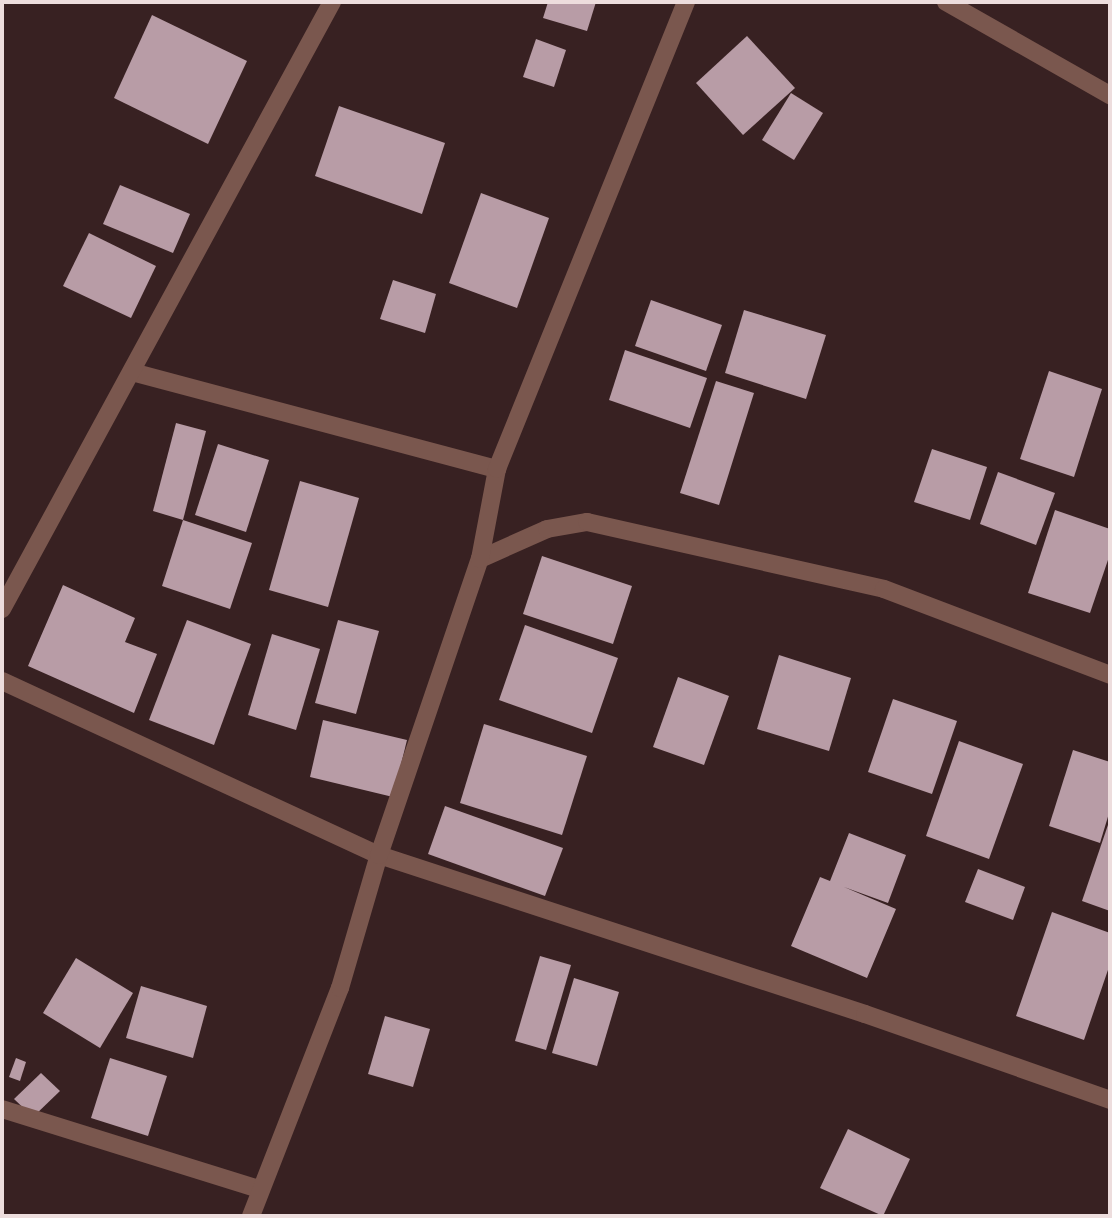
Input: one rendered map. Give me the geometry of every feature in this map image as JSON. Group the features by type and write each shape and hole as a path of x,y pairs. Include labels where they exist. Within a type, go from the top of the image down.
{"street":[{"path":"2,609 332,2"},
{"path":"251,1216 259,1189 340,988 379,855 480,559 497,469 686,2"},
{"path":"946,2 1110,95"},
{"path":"132,372 497,469"},
{"path":"480,559 547,529 587,522 884,589 1110,675"},
{"path":"2,681 379,855 865,1014 1110,1100"},
{"path":"2,1110 259,1189"}],"building":[{"path":"548,2 596,2 587,31 543,18"},
{"path":"152,15 247,61 208,144 114,98"},
{"path":"747,36 795,88 743,135 696,83"},
{"path":"536,39 566,50 554,87 523,77"},
{"path":"791,93 823,113 794,160 762,140"},
{"path":"339,106 445,143 422,214 315,176"},
{"path":"120,185 190,214 173,253 103,224"},
{"path":"481,193 549,218 517,308 449,283"},
{"path":"89,233 156,266 131,318 63,286"},
{"path":"393,280 436,294 425,333 380,319"},
{"path":"651,300 722,325 706,371 635,346"},
{"path":"744,310 826,335 806,399 725,373"},
{"path":"625,350 707,378 690,428 609,400"},
{"path":"1049,371 1102,389 1074,477 1020,459"},
{"path":"716,381 754,393 719,505 680,493"},
{"path":"176,423 206,431 183,520 153,511"},
{"path":"218,444 269,460 246,532 195,515"},
{"path":"932,449 987,467 970,520 914,502"},
{"path":"998,472 1055,493 1036,545 980,524"},
{"path":"300,481 359,498 328,607 269,590"},
{"path":"1055,510 1110,529 1110,554 1090,613 1028,593"},
{"path":"183,520 252,543 230,609 162,586"},
{"path":"542,556 632,586 613,644 523,614"},
{"path":"63,585 135,618 125,642 157,654 134,713 28,666"},
{"path":"187,620 251,644 214,745 149,720"},
{"path":"338,620 379,631 356,714 315,703"},
{"path":"525,625 618,658 592,733 499,700"},
{"path":"272,634 320,649 296,730 248,715"},
{"path":"779,655 851,678 829,751 757,729"},
{"path":"678,677 729,696 704,765 653,747"},
{"path":"893,699 957,721 932,794 868,772"},
{"path":"323,720 407,740 393,797 310,777"},
{"path":"484,724 587,756 562,835 460,803"},
{"path":"959,741 1023,764 989,859 926,836"},
{"path":"1073,750 1110,762 1110,810 1100,843 1049,826"},
{"path":"445,806 563,848 545,896 428,854"},
{"path":"1110,819 1110,911 1082,901"},
{"path":"849,833 906,855 888,903 844,887 896,909 867,978 791,946 820,877 830,881"},
{"path":"978,869 1025,887 1013,920 965,902"},
{"path":"1052,912 1110,933 1110,964 1084,1040 1016,1016"},
{"path":"540,956 571,965 546,1050 515,1041"},
{"path":"76,958 133,993 100,1048 43,1013"},
{"path":"574,978 619,992 597,1066 552,1053"},
{"path":"141,986 207,1006 193,1058 126,1038"},
{"path":"385,1016 430,1029 413,1087 368,1074"},
{"path":"16,1058 26,1062 20,1081 9,1077"},
{"path":"110,1058 167,1076 148,1136 91,1118"},
{"path":"41,1073 60,1091 33,1117 14,1099"},
{"path":"848,1129 910,1159 883,1216 820,1188"}]}
